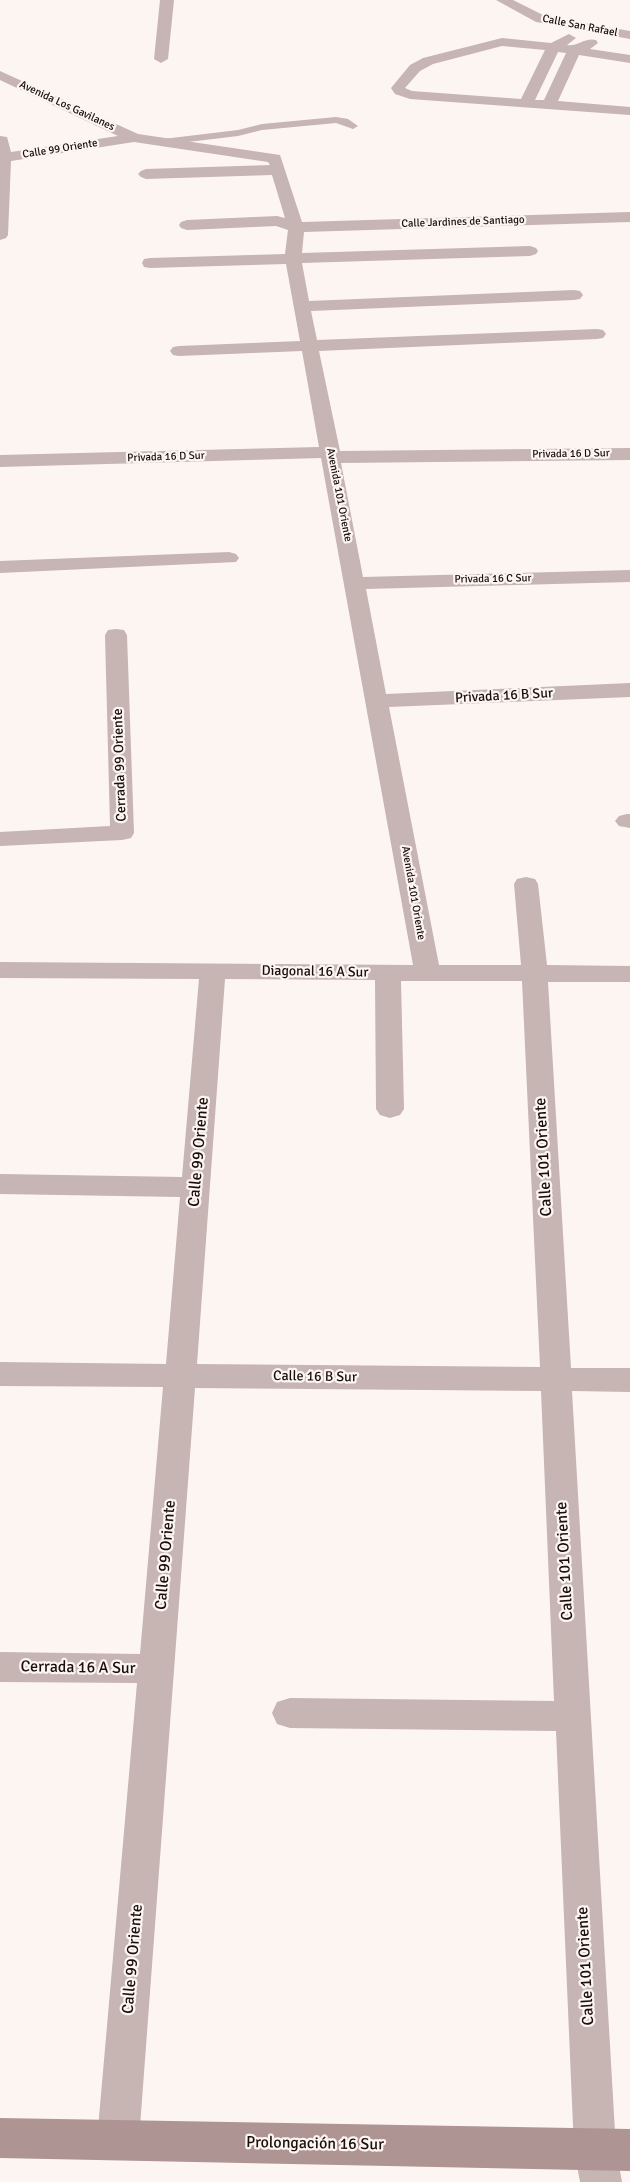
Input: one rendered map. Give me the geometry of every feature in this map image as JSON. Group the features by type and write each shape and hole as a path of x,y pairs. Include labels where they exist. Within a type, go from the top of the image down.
{"street":[{"path":"161,59 167,0"},
{"name":"Calle San Rafael","path":"503,0 541,19 630,35"},
{"path":"526,104 553,47 569,38 582,27"},
{"path":"549,105 570,56 576,50 594,42 606,32"},
{"path":"630,59 576,50 502,42 442,56 415,68 398,88 400,91 410,95 630,111"},
{"name":"Avenida Los Gavilanes","path":"0,75 134,138"},
{"path":"0,86 15,82"},
{"path":"134,138 275,158 278,170 146,174"},
{"name":"Calle 99 Oriente","path":"0,235 2,158 134,138"},
{"path":"0,140 2,140 2,158"},
{"name":"Avenida 101 Oriente","path":"278,170 296,227 293,258 332,455 428,973"},
{"name":"Calle Jardines de Santiago","path":"187,225 277,221 296,227 630,217"},
{"path":"150,263 293,258 527,244 537,268"},
{"path":"303,306 574,295"},
{"path":"179,352 597,334"},
{"name":"Privada 16 D Sur","path":"0,461 332,455 630,454"},
{"path":"0,567 229,558"},
{"name":"Privada 16 C Sur","path":"356,583 630,576"},
{"name":"Cerrada 99 Oriente","path":"0,839 122,833 116,635"},
{"name":"Privada 16 B Sur","path":"378,701 630,690"},
{"name":"Calle 101 Oriente","path":"526,884 535,973 573,1716 609,2160"},
{"name":"Diagonal 16 A Sur","path":"0,970 630,974"},
{"name":"Calle 99 Oriente","path":"118,2140 213,971"},
{"path":"388,973 390,1109"},
{"path":"0,1184 196,1187"},
{"name":"Calle 16 B Sur","path":"0,1374 630,1380"},
{"name":"Cerrada 16 A Sur","path":"0,1667 157,1669"},
{"path":"290,1714 573,1716"},
{"name":"Prolongación 16 Sur","path":"0,2138 118,2140 609,2160"}],"lane":[{"path":"163,142 238,133 262,127 336,120 344,121 353,126"}]}
